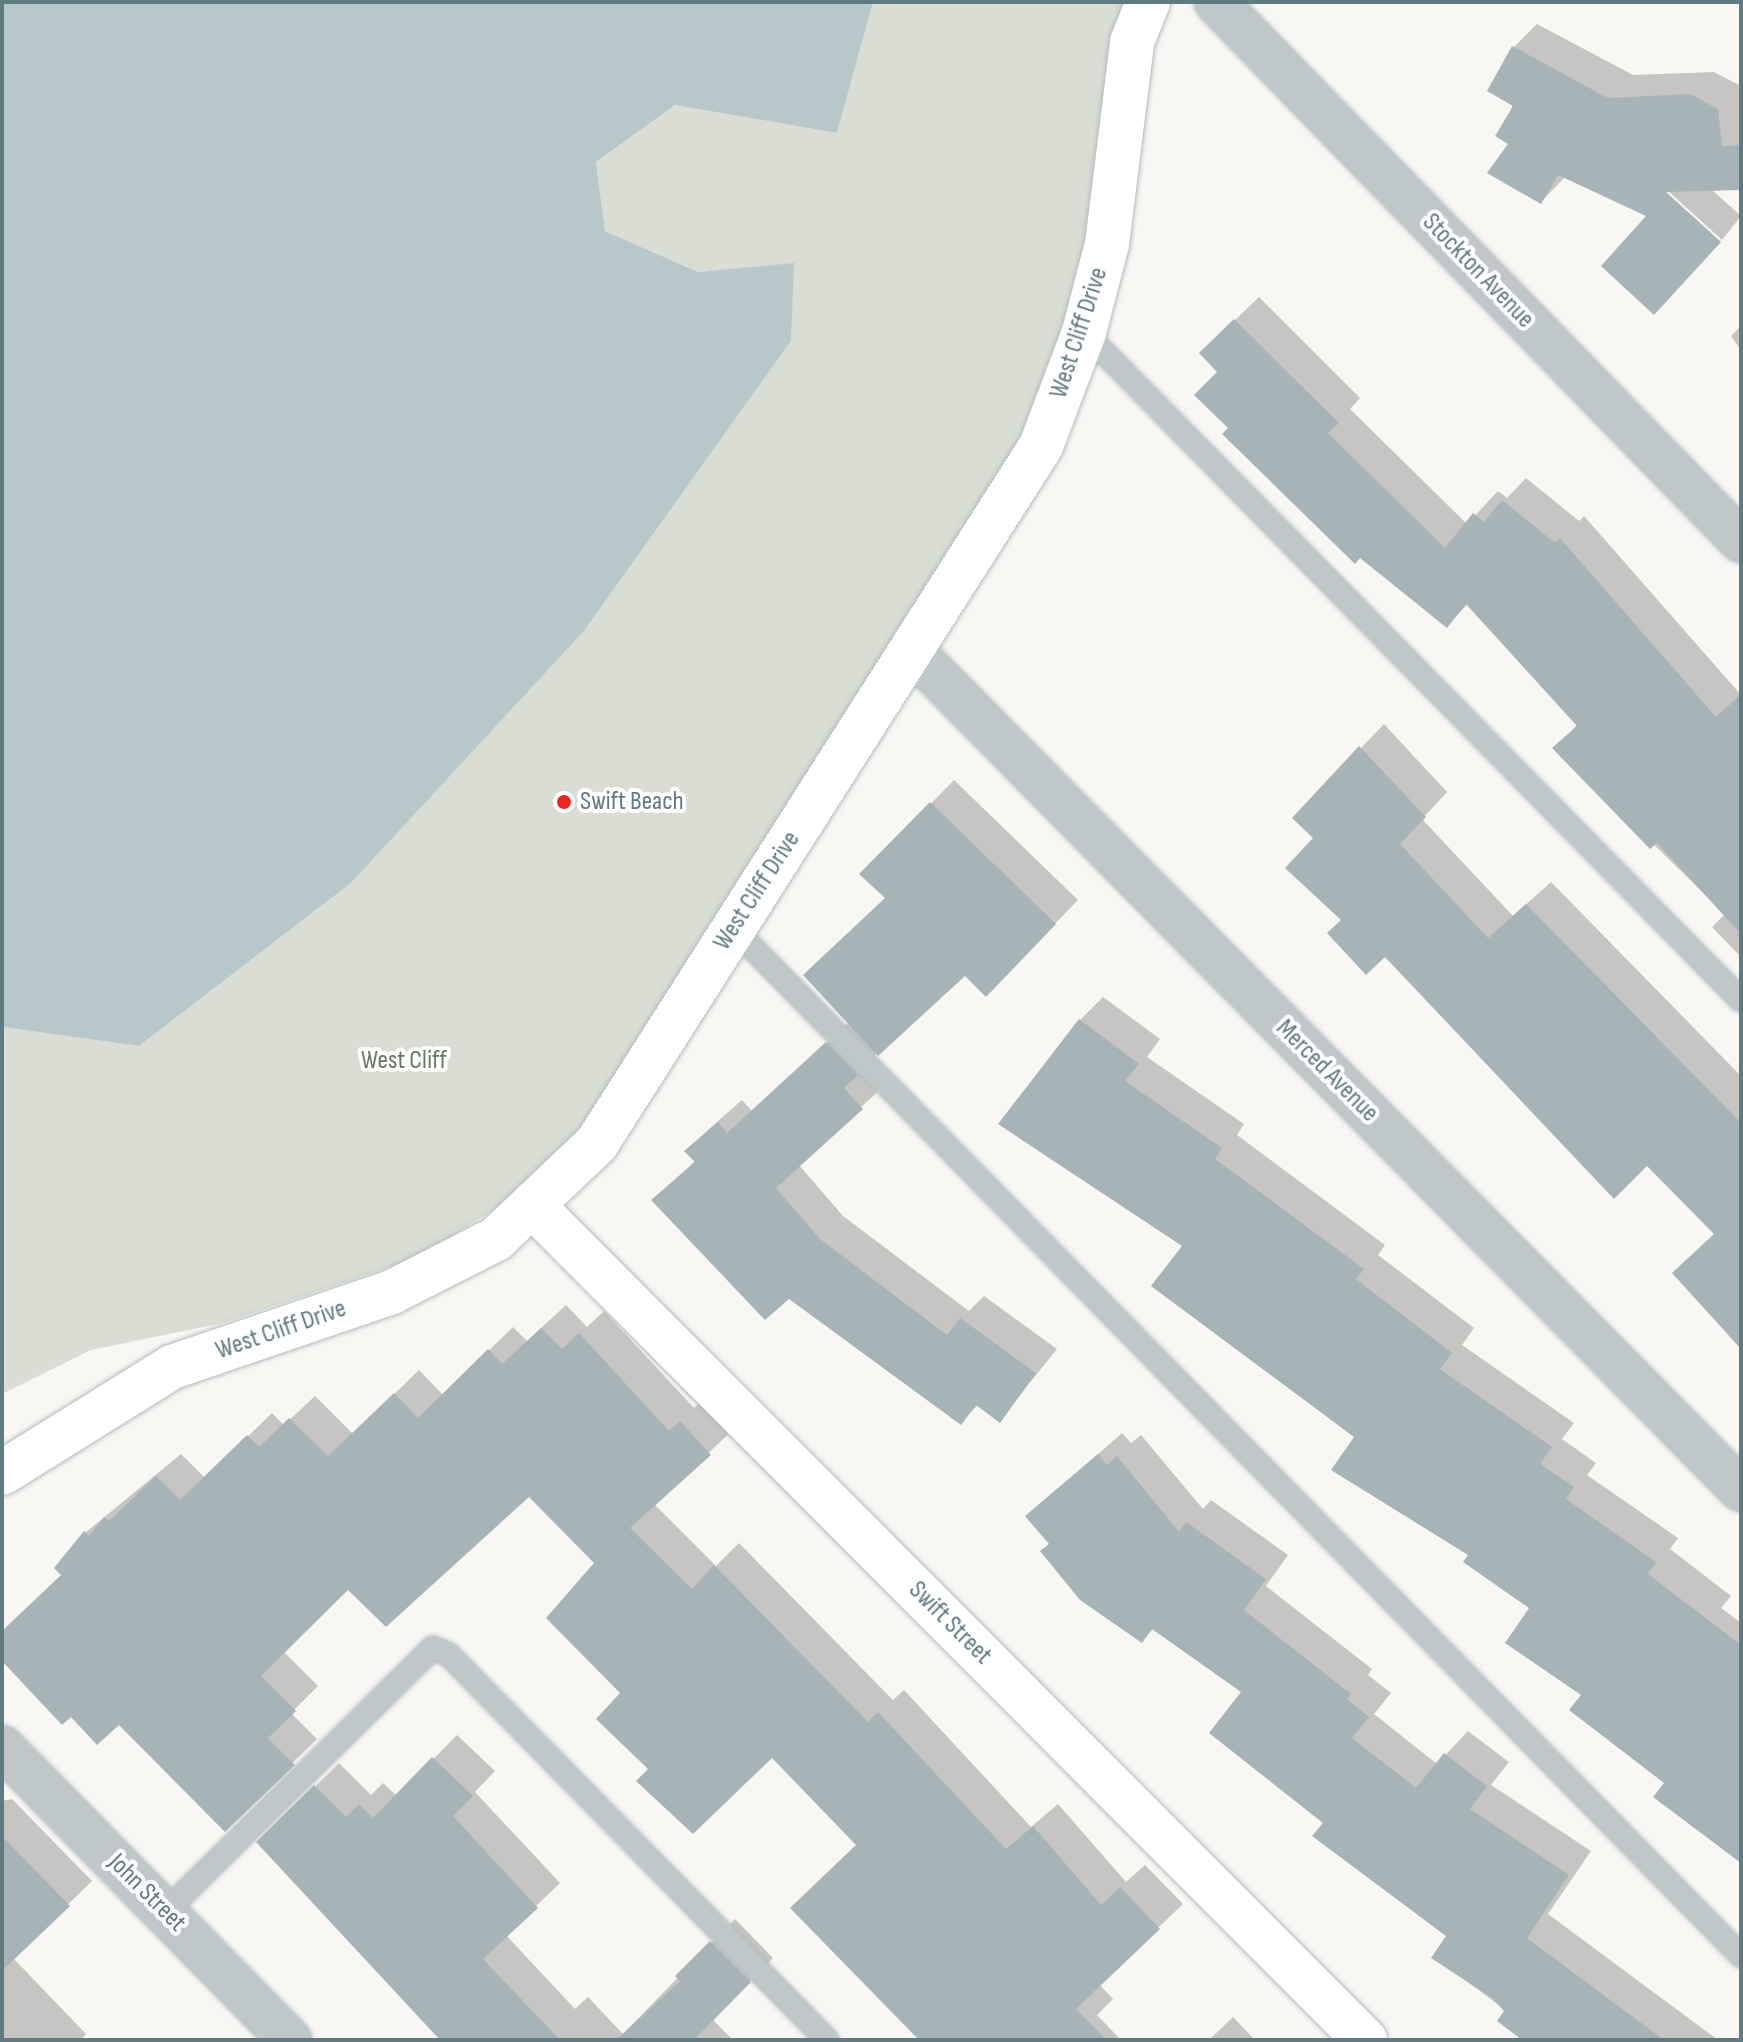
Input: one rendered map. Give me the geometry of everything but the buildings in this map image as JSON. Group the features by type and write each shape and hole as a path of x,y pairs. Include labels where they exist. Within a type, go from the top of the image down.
{"street":[{"name":"West Cliff Drive","path":"2,1473 172,1367 392,1292 496,1239 534,1207 597,1143 913,652 1041,446 1084,332 1107,244 1132,42 1148,2"},
{"name":"Stockton Avenue","path":"1216,2 1741,541"},
{"name":"Merced Avenue","path":"913,652 1741,1490"},
{"name":"Swift Street","path":"534,1207 1365,2040"},
{"name":"John Street","path":"2,1747 290,2040"}],"lane":[{"path":"1084,332 1741,1000"},
{"path":"733,928 1741,1956"},
{"path":"166,1911 433,1648 448,1654 827,2040"}],"green space":[{"name":"West Cliff","path":"873,2 1129,2 1078,336 960,569 576,1143 506,1202 417,1258 223,1323 91,1350 2,1394 2,1027 139,1046 351,883 584,631 791,341 793,264 698,272 605,231 596,162 675,105 837,133"}],"shaded area":[{"path":"2,2 873,2 837,133 675,105 596,162 605,231 698,272 794,263 791,341 584,631 351,883 139,1046 2,1027"}],"place":[{"name":"Swift Beach","path":"564,802"}]}
